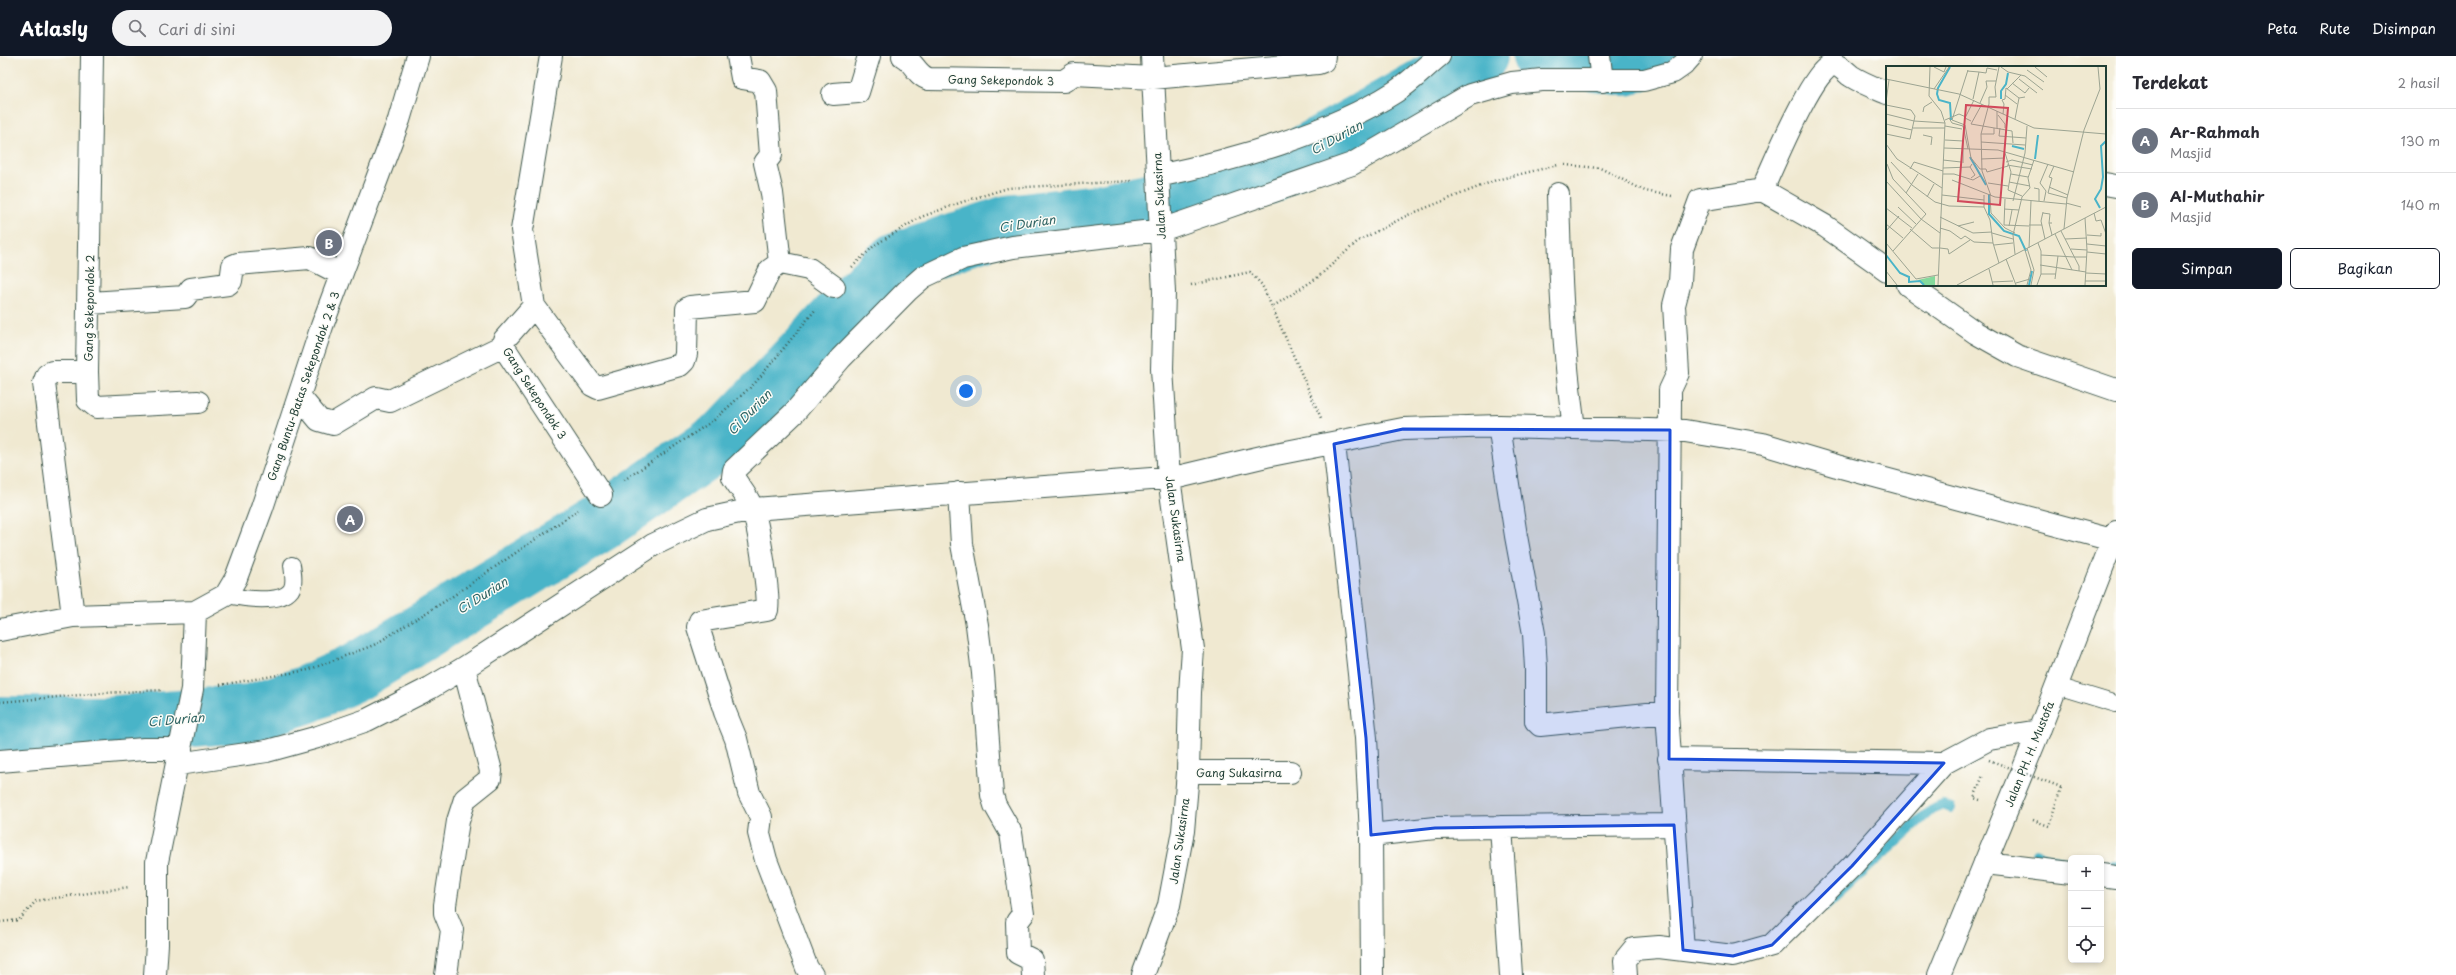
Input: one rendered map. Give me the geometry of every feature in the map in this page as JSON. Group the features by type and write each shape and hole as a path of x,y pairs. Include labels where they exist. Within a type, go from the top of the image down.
{"main road":[{"name":"Gang Sekepondok 2","path":"73,616 44,383 47,375 52,372 88,372 92,56"},
{"name":"Gang Buntu-Batas Sekepondok 2 & 3","path":"226,595 236,578 262,508 341,274 399,120 418,56"},
{"path":"551,56 522,230 534,306 592,385 598,388 680,365 684,361 686,354 687,309 690,307 755,301 770,270 780,263 809,269 834,287"},
{"path":"738,56 742,78 758,79 765,87 771,155 764,163 772,193 780,263"},
{"path":"833,94 858,92 869,56"},
{"name":"Gang Sekepondok 3","path":"903,56 920,75 929,79 1064,81 1074,74 1153,78 1318,63 1323,61 1324,56"},
{"name":"Jalan Sukasirna","path":"1143,975 1169,905 1183,831 1188,772 1193,643 1169,478 1162,369 1164,292 1152,56"},
{"path":"1158,182 1340,122 1393,94 1439,56"},
{"path":"812,975 807,968 766,860 759,833 761,817 749,793 732,724 725,712 698,627 700,621 767,610 769,602 753,509 733,477 734,470 793,414 841,358 923,277 963,258 1013,247 1160,225 1352,164 1470,95 1512,83 1542,80 1600,70 1644,80 1658,77 1679,69 1691,56"},
{"path":"1762,190 1801,106 1824,68 1832,65 1854,66 1886,92"},
{"path":"2106,184 2116,186"},
{"path":"1683,950 1667,712 1670,390 1678,373 1674,305 1680,282 1682,249 1700,200 1762,190 1826,226 1886,269"},
{"path":"1558,194 1559,256 1574,428"},
{"path":"90,303 185,297 191,288 228,284 231,281 233,266 238,264 310,258 341,274"},
{"path":"1909,286 1976,333 2017,356 2116,390"},
{"name":"Gang Sekepondok 3","path":"534,306 504,340 503,346 601,495"},
{"path":"299,396 319,420 332,424 376,398 390,401 503,346"},
{"path":"88,372 88,400 97,407 198,402"},
{"path":"1499,426 1516,536 1534,634 1536,668 1536,721 1540,726 1667,712"},
{"path":"0,761 144,749 180,753 267,751 318,737 367,720 430,688 464,668 653,545 707,519 753,509 1169,478 1266,456 1334,444 1403,429 1499,426 1670,430 1763,444 1852,470 2115,537"},
{"path":"1334,444 1366,738 1371,835 1372,975"},
{"path":"959,493 962,544 977,625 983,673 992,795 995,805 1011,833 1014,867 1023,914 1017,922 1018,953 1032,960 1033,975"},
{"name":"Jalan PH. H. Mustofa","path":"1939,975 2039,731 2115,537"},
{"path":"0,630 73,616 195,612 226,595"},
{"path":"155,975 157,944 157,862 173,775 180,753 191,696 195,612"},
{"path":"446,975 452,930 445,913 445,905 458,821 465,799 490,779 491,771 464,668"},
{"path":"1626,975 1625,960 1634,949 1659,947 1733,956 1772,946 1852,866 1944,763 1989,739 2039,731"},
{"path":"1669,759 1944,763"},
{"name":"Gang Sukasirna","path":"1188,772 1290,772"},
{"path":"1371,835 1435,828 1674,826"},
{"path":"1501,827 1511,975"},
{"path":"1985,863 2068,873"},
{"path":"2104,875 2116,876"}],"lane":[{"path":"226,595 257,600 275,598 286,594 292,589 292,565"},
{"path":"2057,686 2116,704"}],"path":[{"path":"1272,307 1317,278 1358,241 1408,215 1496,180 1554,164 1600,168 1645,191 1700,200"},
{"path":"1164,292 1250,272 1262,285 1334,444"},
{"path":"0,702 104,693 191,696 308,670 374,645 450,598 571,515"},
{"path":"1987,766 1989,760 2061,787 2049,826"},
{"path":"1974,798 1984,772"},
{"path":"0,922 20,920 36,901 156,883"}],"highlighted area":[{"path":"1403,429 1670,430 1669,759 1944,763 1852,866 1772,945 1733,956 1683,950 1674,825 1435,828 1371,835 1366,738 1334,444"}],"waterway":[{"name":"Ci Durian","path":"0,725 108,725 251,713 305,695 356,672 602,522 729,434 849,307 896,261 1008,224 1098,213 1266,176 1479,56"},
{"name":"Ci Durian","path":"1541,56 1626,67 1650,56"},
{"path":"1826,906 1931,810 1943,805 1951,808"},
{"path":"2036,853 2050,859 2068,862"},
{"path":"2104,865 2116,865"}],"place":[{"name":"Al-Muthahir","path":"329,243"},
{"name":"Ar-Rahmah","path":"350,519"}]}
